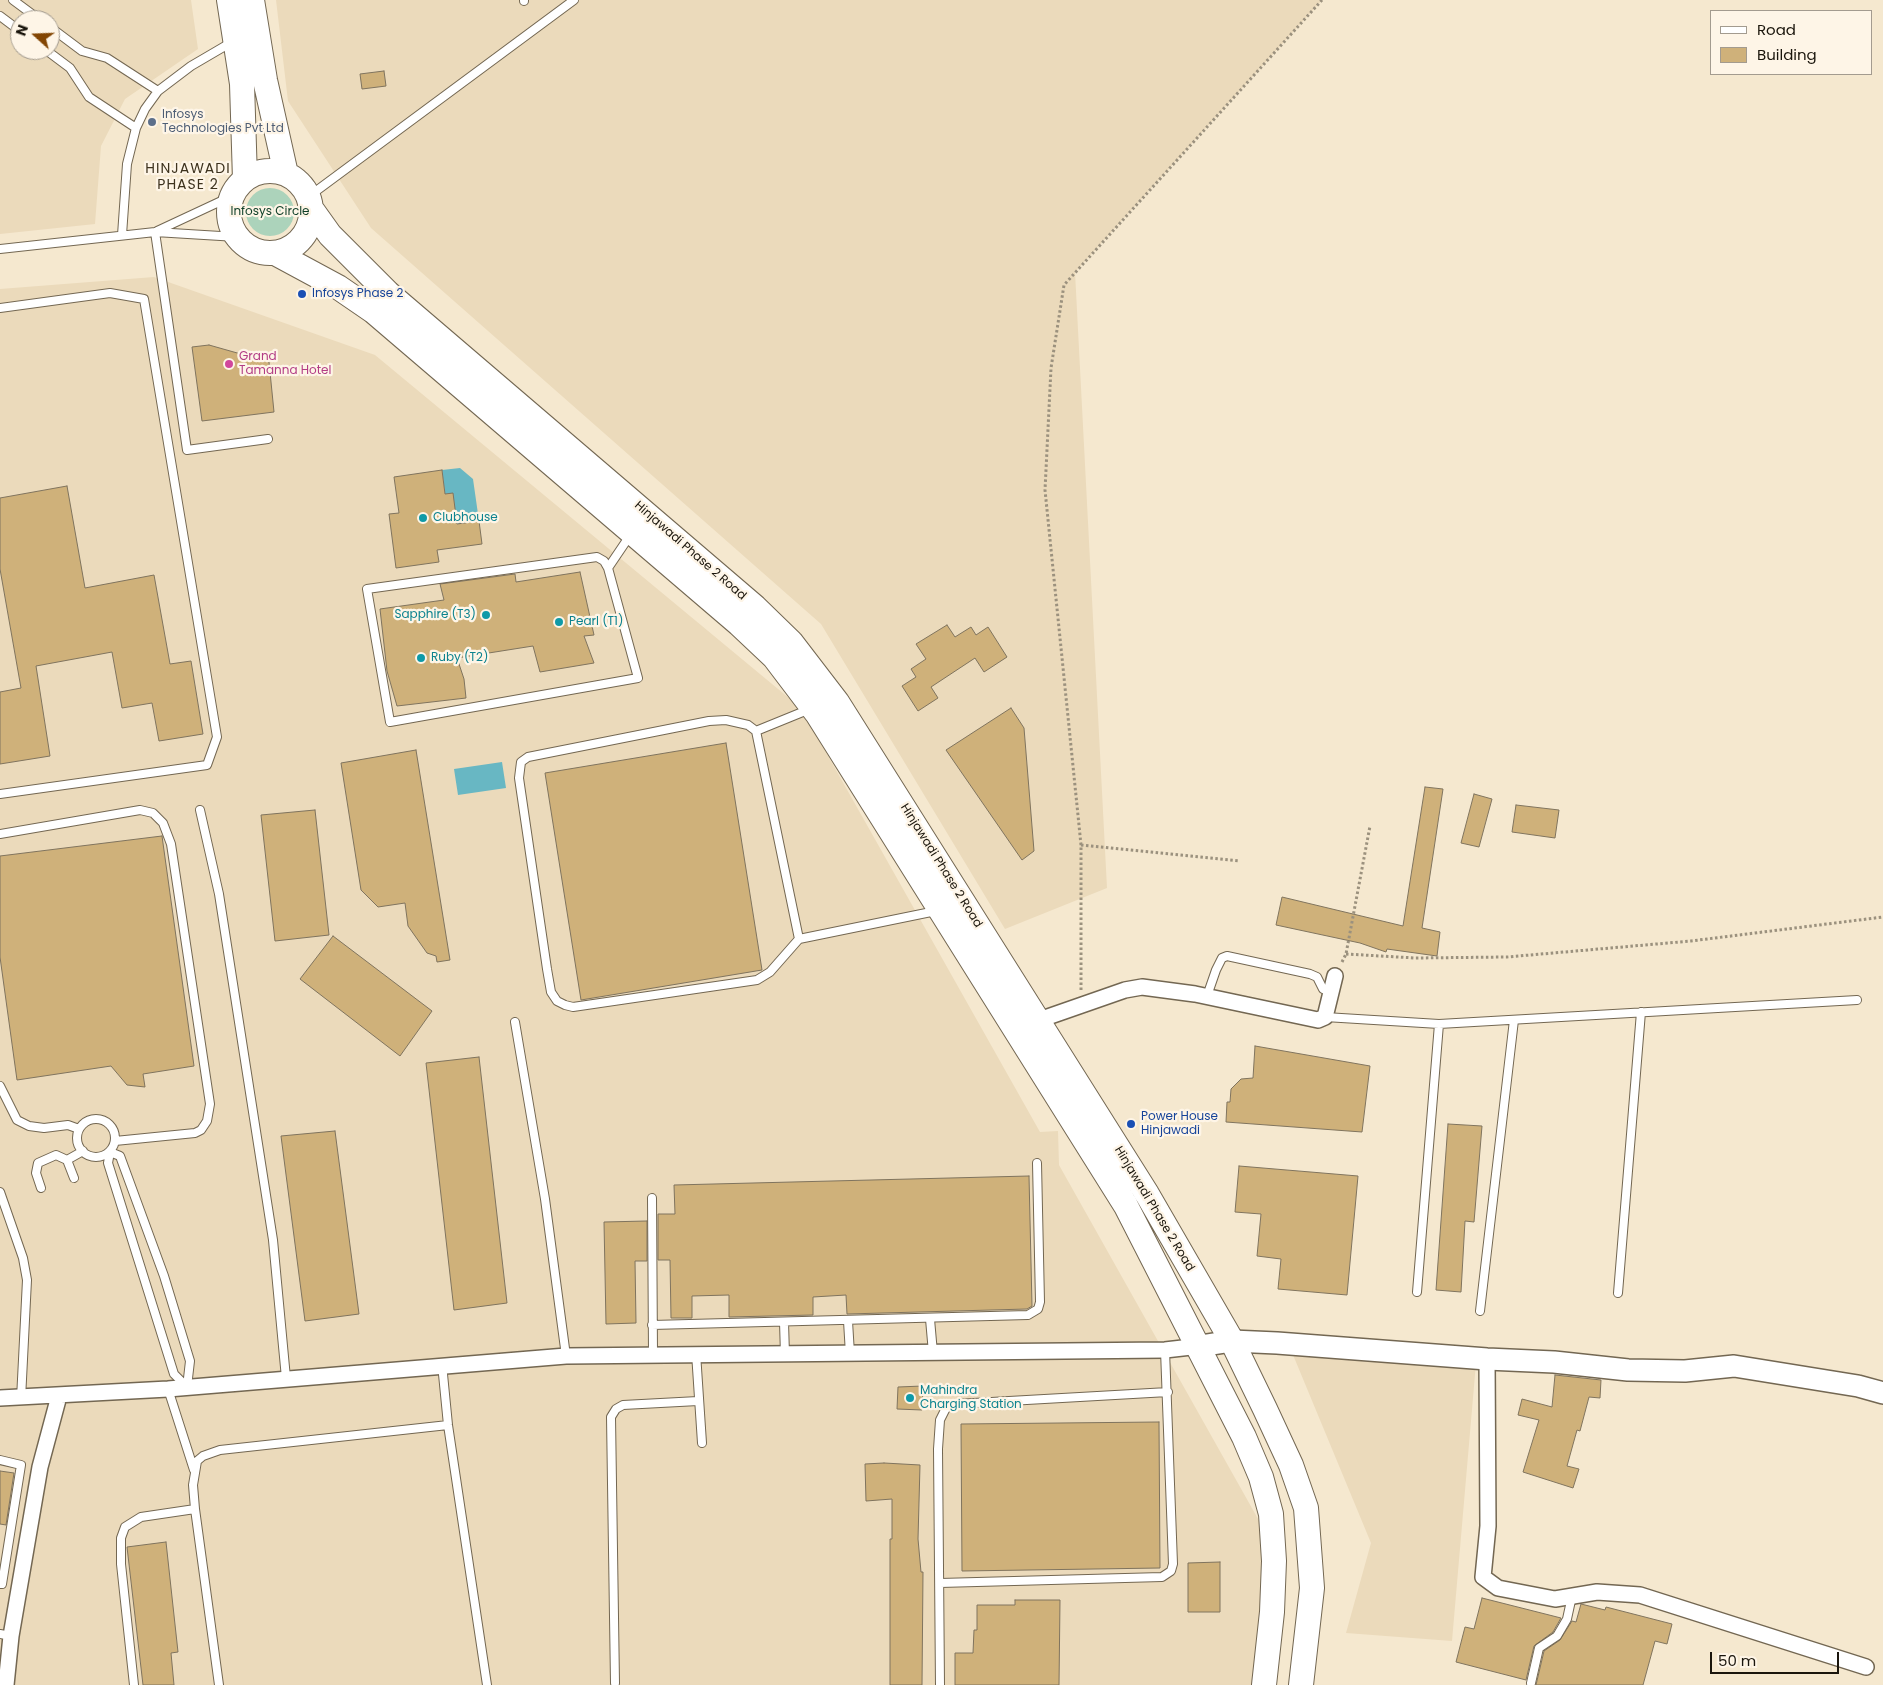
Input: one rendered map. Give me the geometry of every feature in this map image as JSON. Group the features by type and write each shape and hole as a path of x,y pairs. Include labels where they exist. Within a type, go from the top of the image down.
{"main road":[{"path":"229,0 242,84 239,188 229,217 237,237 254,250 275,253 285,250 302,238 307,228 309,202 295,180 286,174 265,171 239,188"},
{"path":"252,0 265,80 286,174"},
{"name":"Hinjawadi Phase 2 Road","path":"309,202 330,235 388,293 755,607 791,642 814,696 941,910 1126,1206 1200,1346 1244,1437 1261,1477 1272,1514 1274,1561 1272,1612 1264,1685"},
{"name":"Hinjawadi Phase 2 Road","path":"275,253 338,287 373,311 746,631 814,696 1039,1020 1147,1194 1232,1341 1291,1464 1306,1508 1312,1588 1301,1685"}],"street":[{"path":"1039,1020 1125,990 1142,987 1207,996 1318,1020 1325,1016 1333,984"},
{"path":"0,1398 21,1399 168,1389 442,1364 566,1356 653,1353 785,1355 1165,1350 1232,1341 1554,1362 1628,1370 1685,1371 1734,1366 1858,1386 1883,1393"},
{"path":"1487,1359 1488,1526 1483,1577 1498,1588 1554,1599 1597,1592 1640,1595 1866,1667"},
{"path":"6,1685 4,1661 5,1635 40,1467 60,1396"}],"lane":[{"path":"13,0 26,10"},
{"path":"309,202 574,0"},
{"path":"60,34 82,51 107,58 158,91"},
{"path":"122,235 124,183 136,128 145,109 158,91 191,66 235,40"},
{"path":"59,60 70,68 89,97 136,128"},
{"path":"155,232 239,188"},
{"path":"155,232 187,450 268,439"},
{"path":"0,249 155,232 237,237"},
{"path":"0,308 110,293 144,299 217,737 207,765 0,794"},
{"path":"608,568 604,561 598,557 367,589 390,722 638,678 608,568 632,532"},
{"path":"756,731 814,696"},
{"path":"799,939 756,731 740,722 709,721 528,756 521,762 519,778 551,992 557,1001 573,1007 757,980 770,972 799,939 941,910"},
{"path":"0,834 140,810 153,813 163,823 171,844 210,1104 207,1121 201,1130 195,1133 115,1141"},
{"path":"200,810 219,894 273,1240 286,1378"},
{"path":"1207,996 1216,970 1222,958 1227,956 1310,974 1317,977 1323,989 1333,984"},
{"path":"1325,1016 1439,1024 1857,1000"},
{"path":"1618,1293 1641,1012"},
{"path":"1480,1311 1514,1020"},
{"path":"516,1022 545,1199 566,1356"},
{"path":"1417,1292 1439,1024"},
{"path":"0,1086 17,1120 29,1126 44,1128 68,1125 79,1129"},
{"path":"187,1387 174,1374 108,1163 110,1152 115,1141 112,1127 102,1119 91,1119 79,1129 77,1142 82,1151 96,1157 110,1152 120,1156 164,1276 190,1361 187,1387"},
{"path":"67,1160 82,1151"},
{"path":"42,1188 36,1173 38,1163 56,1155 67,1160 74,1178"},
{"path":"652,1325 930,1320 1028,1315 1038,1309 1040,1280 1037,1163"},
{"path":"0,1192 23,1258 27,1280 21,1399"},
{"path":"652,1198 653,1353"},
{"path":"930,1320 933,1353"},
{"path":"848,1321 850,1354"},
{"path":"784,1322 785,1355"},
{"path":"940,1583 1162,1577 1171,1571 1173,1564 1165,1350"},
{"path":"696,1353 702,1443"},
{"path":"442,1364 448,1425 487,1685"},
{"path":"168,1389 194,1470 195,1508 219,1685"},
{"path":"940,1685 938,1448 940,1420 948,1406 1168,1392"},
{"path":"615,1683 611,1417 616,1409 623,1405 698,1401"},
{"path":"194,1470 197,1461 220,1450 448,1425"},
{"path":"0,1460 21,1465 2,1584 0,1584"},
{"path":"134,1685 121,1564 121,1538 125,1528 141,1517 195,1508"},
{"path":"1531,1683 1540,1648 1557,1636 1567,1619 1572,1596"}],"path":[{"path":"1081,1006 1081,845 1045,490 1051,368 1064,286 1322,0"},
{"path":"1370,826 1346,954 1415,958 1507,956 1691,941 1883,917"},
{"path":"1081,845 1240,861"}],"shaded area":[{"path":"0,0 191,0 198,49 125,99 101,146 95,224 0,234"},
{"path":"276,0 1322,0 1075,272 1107,888 1005,929 821,624 371,228 288,101"},
{"path":"154,277 375,355 801,708 1040,1132 1058,1131 1059,1165 1271,1542 1258,1685 0,1685 0,289"},
{"path":"1291,1350 1476,1363 1452,1641 1346,1633 1371,1543"}],"green space":[{"name":"Infosys Circle","path":"265,188 275,188 287,195 294,207 294,217 287,229 275,236 265,236 257,232 250,225 246,217 246,207 250,199 257,192"}],"water":[{"path":"460,468 473,479 479,521 457,524 445,494 442,470"},
{"path":"502,762 506,788 458,795 454,769"}],"building":[{"path":"384,71 386,86 362,89 360,74"},
{"path":"209,345 269,362 274,412 202,421 192,347"},
{"name":"Clubhouse","path":"442,470 445,494 453,493 457,524 479,521 482,544 437,550 439,562 396,568 389,514 399,513 394,477"},
{"path":"67,486 85,588 154,575 170,664 191,661 203,734 159,741 152,703 122,708 112,652 36,666 50,756 0,764 0,692 21,688 0,569 0,498"},
{"path":"580,572 594,635 584,636 594,663 540,672 533,646 457,658 464,679 466,698 397,706 387,671 380,609 444,600 440,584 515,574 516,582"},
{"path":"947,625 955,637 971,627 976,635 988,627 1007,657 984,672 975,658 931,687 938,698 918,711 902,686 916,677 911,669 926,659 916,644"},
{"path":"1011,708 1024,728 1034,851 1022,860 946,750"},
{"path":"726,743 762,970 581,1000 545,773"},
{"path":"416,750 450,960 437,962 436,956 427,953 408,926 405,903 378,907 361,890 341,763"},
{"path":"1425,787 1443,789 1422,928 1440,932 1437,956 1387,949 1386,952 1360,943 1276,925 1282,897 1403,926"},
{"path":"1474,794 1492,799 1479,847 1461,843"},
{"path":"1516,805 1559,810 1555,838 1512,832"},
{"path":"315,810 329,935 275,941 261,815"},
{"path":"162,836 194,1066 143,1074 145,1087 127,1085 111,1066 17,1080 0,957 0,856"},
{"path":"333,936 432,1011 400,1056 300,979"},
{"path":"1255,1046 1370,1066 1362,1132 1226,1122 1227,1102 1230,1102 1231,1089 1241,1079 1253,1078"},
{"path":"479,1057 507,1303 454,1310 426,1063"},
{"path":"1448,1124 1482,1126 1474,1222 1465,1221 1461,1292 1436,1290"},
{"path":"335,1131 359,1314 305,1321 281,1136"},
{"path":"1239,1166 1358,1176 1347,1295 1278,1289 1281,1259 1257,1256 1261,1214 1235,1212"},
{"path":"1029,1176 1032,1306 1027,1309 847,1314 846,1295 813,1297 813,1315 729,1317 729,1295 692,1296 692,1318 671,1318 670,1260 658,1260 658,1214 675,1214 674,1185"},
{"path":"647,1221 647,1261 635,1261 636,1323 606,1324 604,1222"},
{"path":"1555,1375 1601,1380 1600,1398 1589,1397 1580,1431 1577,1430 1567,1466 1579,1469 1573,1488 1523,1472 1539,1420 1518,1415 1522,1399 1552,1407"},
{"name":"Mahindra Charging Station","path":"923,1386 922,1410 897,1409 898,1387"},
{"path":"1159,1422 1160,1568 962,1571 961,1424"},
{"path":"865,1464 920,1465 918,1539 921,1572 923,1572 922,1685 890,1685 890,1539 892,1539 892,1499 866,1501"},
{"path":"0,1471 14,1473 6,1525 0,1524"},
{"path":"166,1542 178,1652 171,1653 174,1685 143,1685 127,1547"},
{"path":"1220,1562 1220,1612 1188,1612 1188,1563"},
{"path":"1482,1598 1561,1618 1553,1632 1534,1646 1526,1680 1456,1662 1465,1627 1474,1629"},
{"path":"1015,1600 1060,1600 1059,1685 955,1685 955,1653 973,1653 974,1630 977,1630 977,1605 1015,1605"},
{"path":"1581,1604 1605,1610 1606,1607 1672,1624 1667,1644 1655,1641 1643,1685 1536,1685 1544,1651 1560,1640 1572,1621 1576,1622"}],"place":[{"name":"Infosys Technologies Pvt Ltd","path":"152,122"},
{"name":"Infosys Phase 2","path":"302,294"},
{"name":"Grand Tamanna Hotel","path":"229,364"},
{"name":"Clubhouse","path":"423,518"},
{"name":"Sapphire (T3)","path":"486,615"},
{"name":"Pearl (T1)","path":"559,622"},
{"name":"Ruby (T2)","path":"421,658"},
{"name":"Power House Hinjawadi","path":"1131,1124"},
{"name":"Mahindra Charging Station","path":"910,1398"}],"district":[{"name":"HINJAWADI PHASE 2","path":"188,177"}]}
